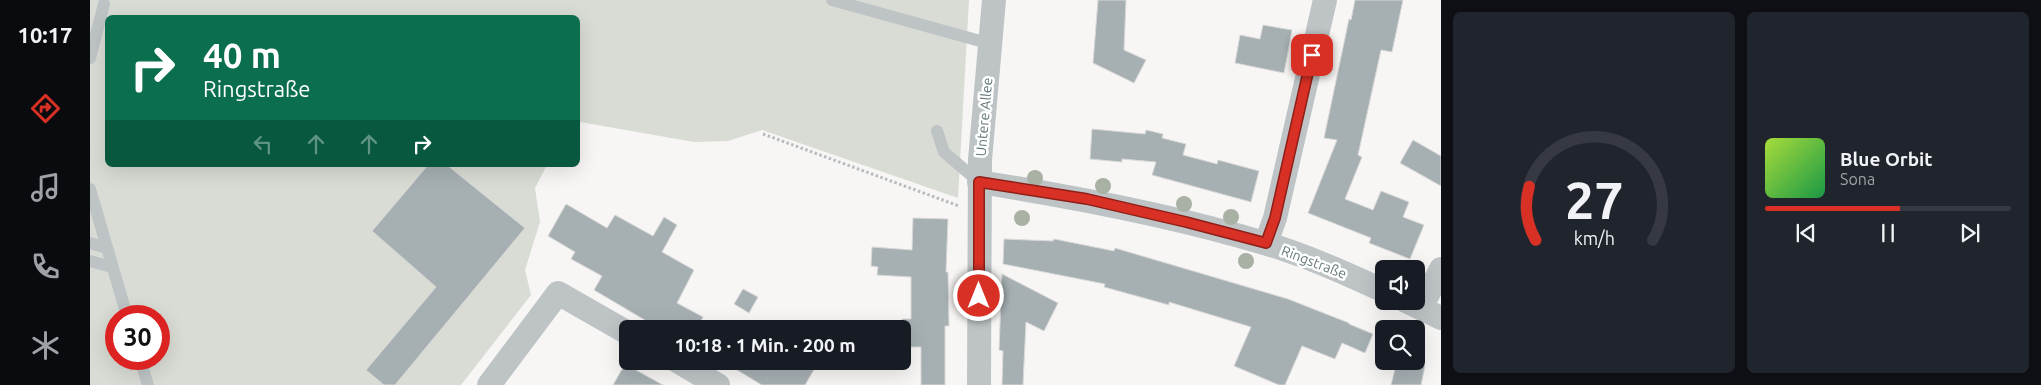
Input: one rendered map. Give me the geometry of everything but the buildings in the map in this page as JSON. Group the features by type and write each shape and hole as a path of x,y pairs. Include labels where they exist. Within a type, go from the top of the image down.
{"street":[{"name":"Untere Allee","path":"979,385 979,182 994,0"},
{"path":"1266,243 1275,218 1325,0"},
{"name":"Ringstraße","path":"979,182 1087,199 1266,243 1350,275 1375,287"},
{"path":"1425,305 1441,269"},
{"path":"489,385 558,293 619,328"},
{"path":"692,370 718,385"}],"lane":[{"path":"832,0 991,44"},
{"path":"90,58 104,4"},
{"path":"937,131 944,152 979,182"},
{"path":"90,189 124,305"},
{"path":"90,243 107,248"},
{"path":"90,261 112,267"},
{"path":"143,370 148,385"}],"path":[{"path":"763,134 978,213"}],"shaded area":[{"path":"90,0 969,0 958,198 762,130 728,141 694,142 580,122 580,15 105,15 105,167 546,167 535,188 540,222 525,270 531,295 461,385 90,385"}],"route":[{"path":"979,296 979,182 1087,199 1266,243 1275,218 1312,55"}]}
